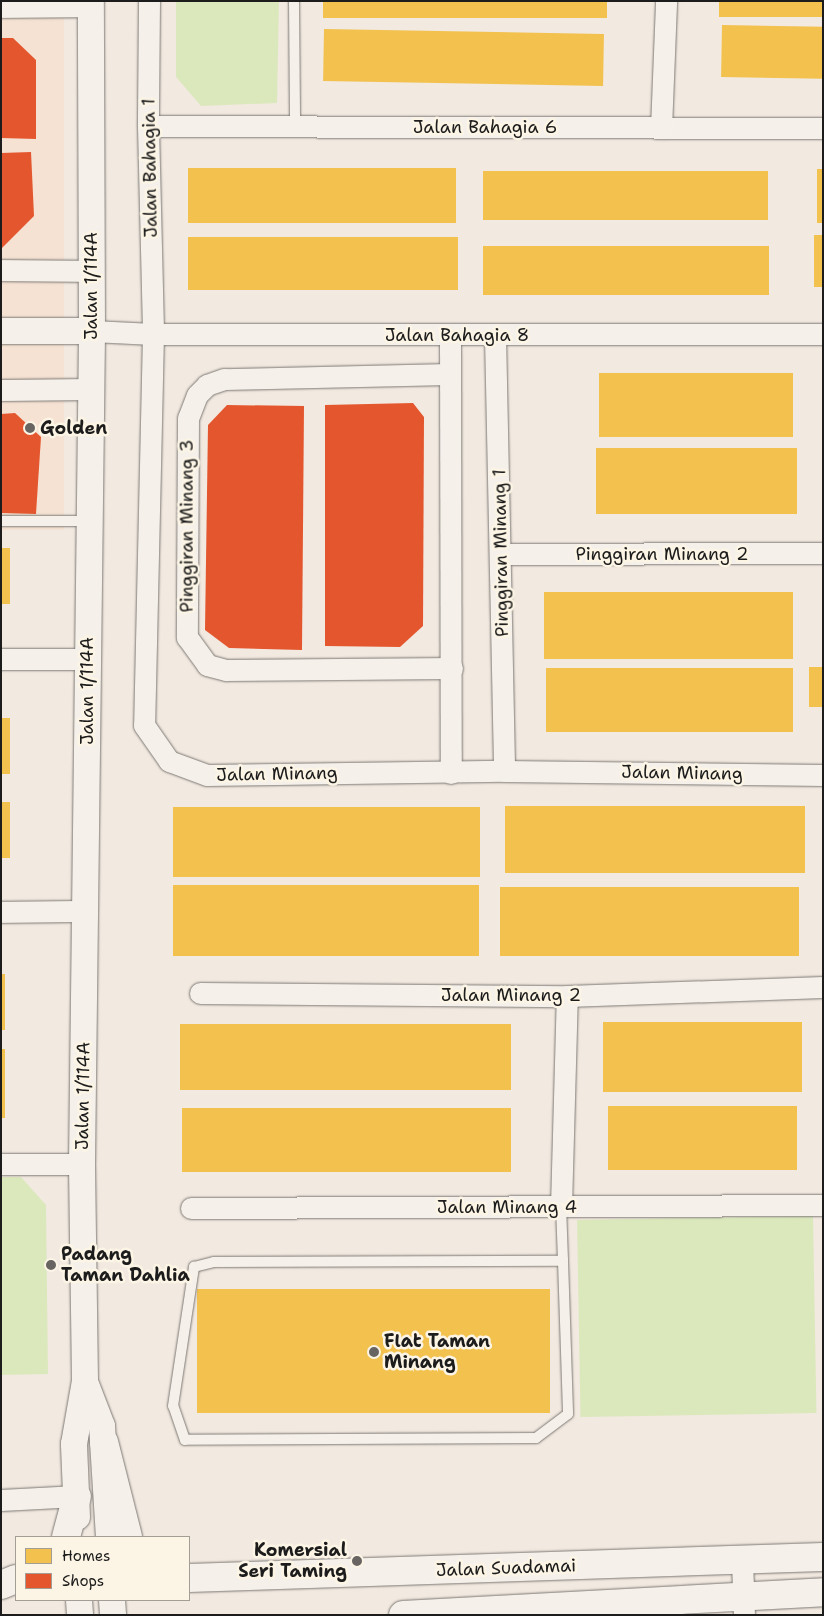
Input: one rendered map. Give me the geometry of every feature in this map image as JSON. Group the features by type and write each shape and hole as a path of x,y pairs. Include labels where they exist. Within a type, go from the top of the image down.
{"main road":[{"path":"104,1442 128,1536"},
{"path":"66,1536 77,1496"},
{"name":"Jalan Suadamai","path":"192,1577 823,1557"},
{"path":"1,1585 15,1579"},
{"path":"1,1585 15,1584"},
{"path":"403,1615 743,1606 823,1592"}],"street":[{"name":"Jalan Bahagia 1","path":"150,1 148,126 153,334"},
{"path":"661,128 666,1"},
{"path":"1,7 91,4"},
{"name":"Jalan 1/114A","path":"77,1536 74,1444 85,1382 82,1164 92,331 91,4"},
{"name":"Jalan Bahagia 6","path":"148,126 823,128"},
{"path":"1,270 91,270"},
{"path":"1,331 92,331"},
{"name":"Jalan Bahagia 8","path":"92,331 153,334 450,336 823,334"},
{"name":"Jalan Minang","path":"153,334 144,725 156,745 169,761 207,775 504,771 823,775"},
{"name":"Pinggiran Minang 1","path":"495,335 502,554 504,771"},
{"path":"450,336 451,772"},
{"name":"Pinggiran Minang 3","path":"450,374 224,379 207,385 196,395 188,418 187,637 207,665 226,670 452,668"},
{"path":"1,390 91,389"},
{"name":"Pinggiran Minang 2","path":"502,554 823,553"},
{"path":"1,659 87,659"},
{"path":"1,912 86,911"},
{"name":"Jalan Minang 2","path":"200,992 567,996 823,987"},
{"path":"561,1206 567,996"},
{"path":"1,1164 82,1164"},
{"name":"Jalan Minang 4","path":"191,1208 823,1205"},
{"name":"Jalan 1/114A","path":"85,1382 102,1426 110,1536"},
{"path":"1,1500 77,1496"},
{"path":"742,1561 743,1606"},
{"path":"79,1601 80,1615"},
{"path":"112,1601 112,1615"}],"lane":[{"path":"294,1 295,126"},
{"path":"1,521 89,521"},
{"path":"561,1206 563,1261 568,1414 536,1438 185,1440 173,1406 194,1267 214,1262 563,1261"}],"shaded area":[{"path":"1,1 64,1 64,530 1,530"}],"green space":[{"path":"176,1 279,1 277,103 201,106 176,77"},
{"path":"1,1177 21,1177 46,1205 48,1374 1,1375"},
{"path":"813,1216 816,1413 580,1417 577,1220"}],"building: Homes":[{"path":"323,1 607,1 607,18 323,18"},
{"path":"719,1 823,1 823,17 719,17"},
{"path":"722,25 823,27 822,79 721,77"},
{"path":"324,29 604,34 603,86 323,81"},
{"path":"188,168 456,168 456,223 188,223"},
{"path":"817,169 823,169 823,223 817,223"},
{"path":"483,171 768,171 768,220 483,220"},
{"path":"814,235 823,235 823,287 814,287"},
{"path":"188,237 458,237 458,290 188,290"},
{"path":"483,246 769,246 769,295 483,295"},
{"path":"599,373 793,373 793,437 599,437"},
{"path":"596,448 797,448 797,514 596,514"},
{"path":"1,548 10,548 10,604 1,604"},
{"path":"544,592 793,592 793,659 544,659"},
{"path":"809,667 823,667 823,707 809,707"},
{"path":"546,668 793,668 793,732 546,732"},
{"path":"1,718 10,718 10,774 1,774"},
{"path":"1,802 10,802 10,858 1,858"},
{"path":"505,806 805,806 805,873 505,873"},
{"path":"173,807 480,807 480,877 173,877"},
{"path":"173,885 479,885 479,956 173,956"},
{"path":"500,887 799,887 799,956 500,956"},
{"path":"1,974 5,974 5,1030 1,1030"},
{"path":"603,1022 802,1022 802,1092 603,1092"},
{"path":"180,1024 511,1024 511,1090 180,1090"},
{"path":"1,1049 5,1049 5,1118 1,1118"},
{"path":"608,1106 797,1106 797,1170 608,1170"},
{"path":"182,1108 511,1108 511,1172 182,1172"},
{"name":"Flat Taman Minang","path":"197,1289 550,1289 550,1413 197,1413"}],"building: Shops":[{"path":"1,38 13,38 36,60 36,139 1,138"},
{"path":"31,152 34,216 1,249 1,153"},
{"path":"413,403 424,417 423,626 400,647 325,646 325,405"},
{"path":"227,405 304,406 302,650 229,648 205,630 208,425"},
{"path":"15,413 41,437 36,514 1,513 1,414"}],"place":[{"name":"Golden","path":"30,428"},
{"name":"Padang Taman Dahlia","path":"51,1265"},
{"name":"Flat Taman Minang","path":"374,1352"},
{"name":"Komersial Seri Taming","path":"357,1561"}]}
